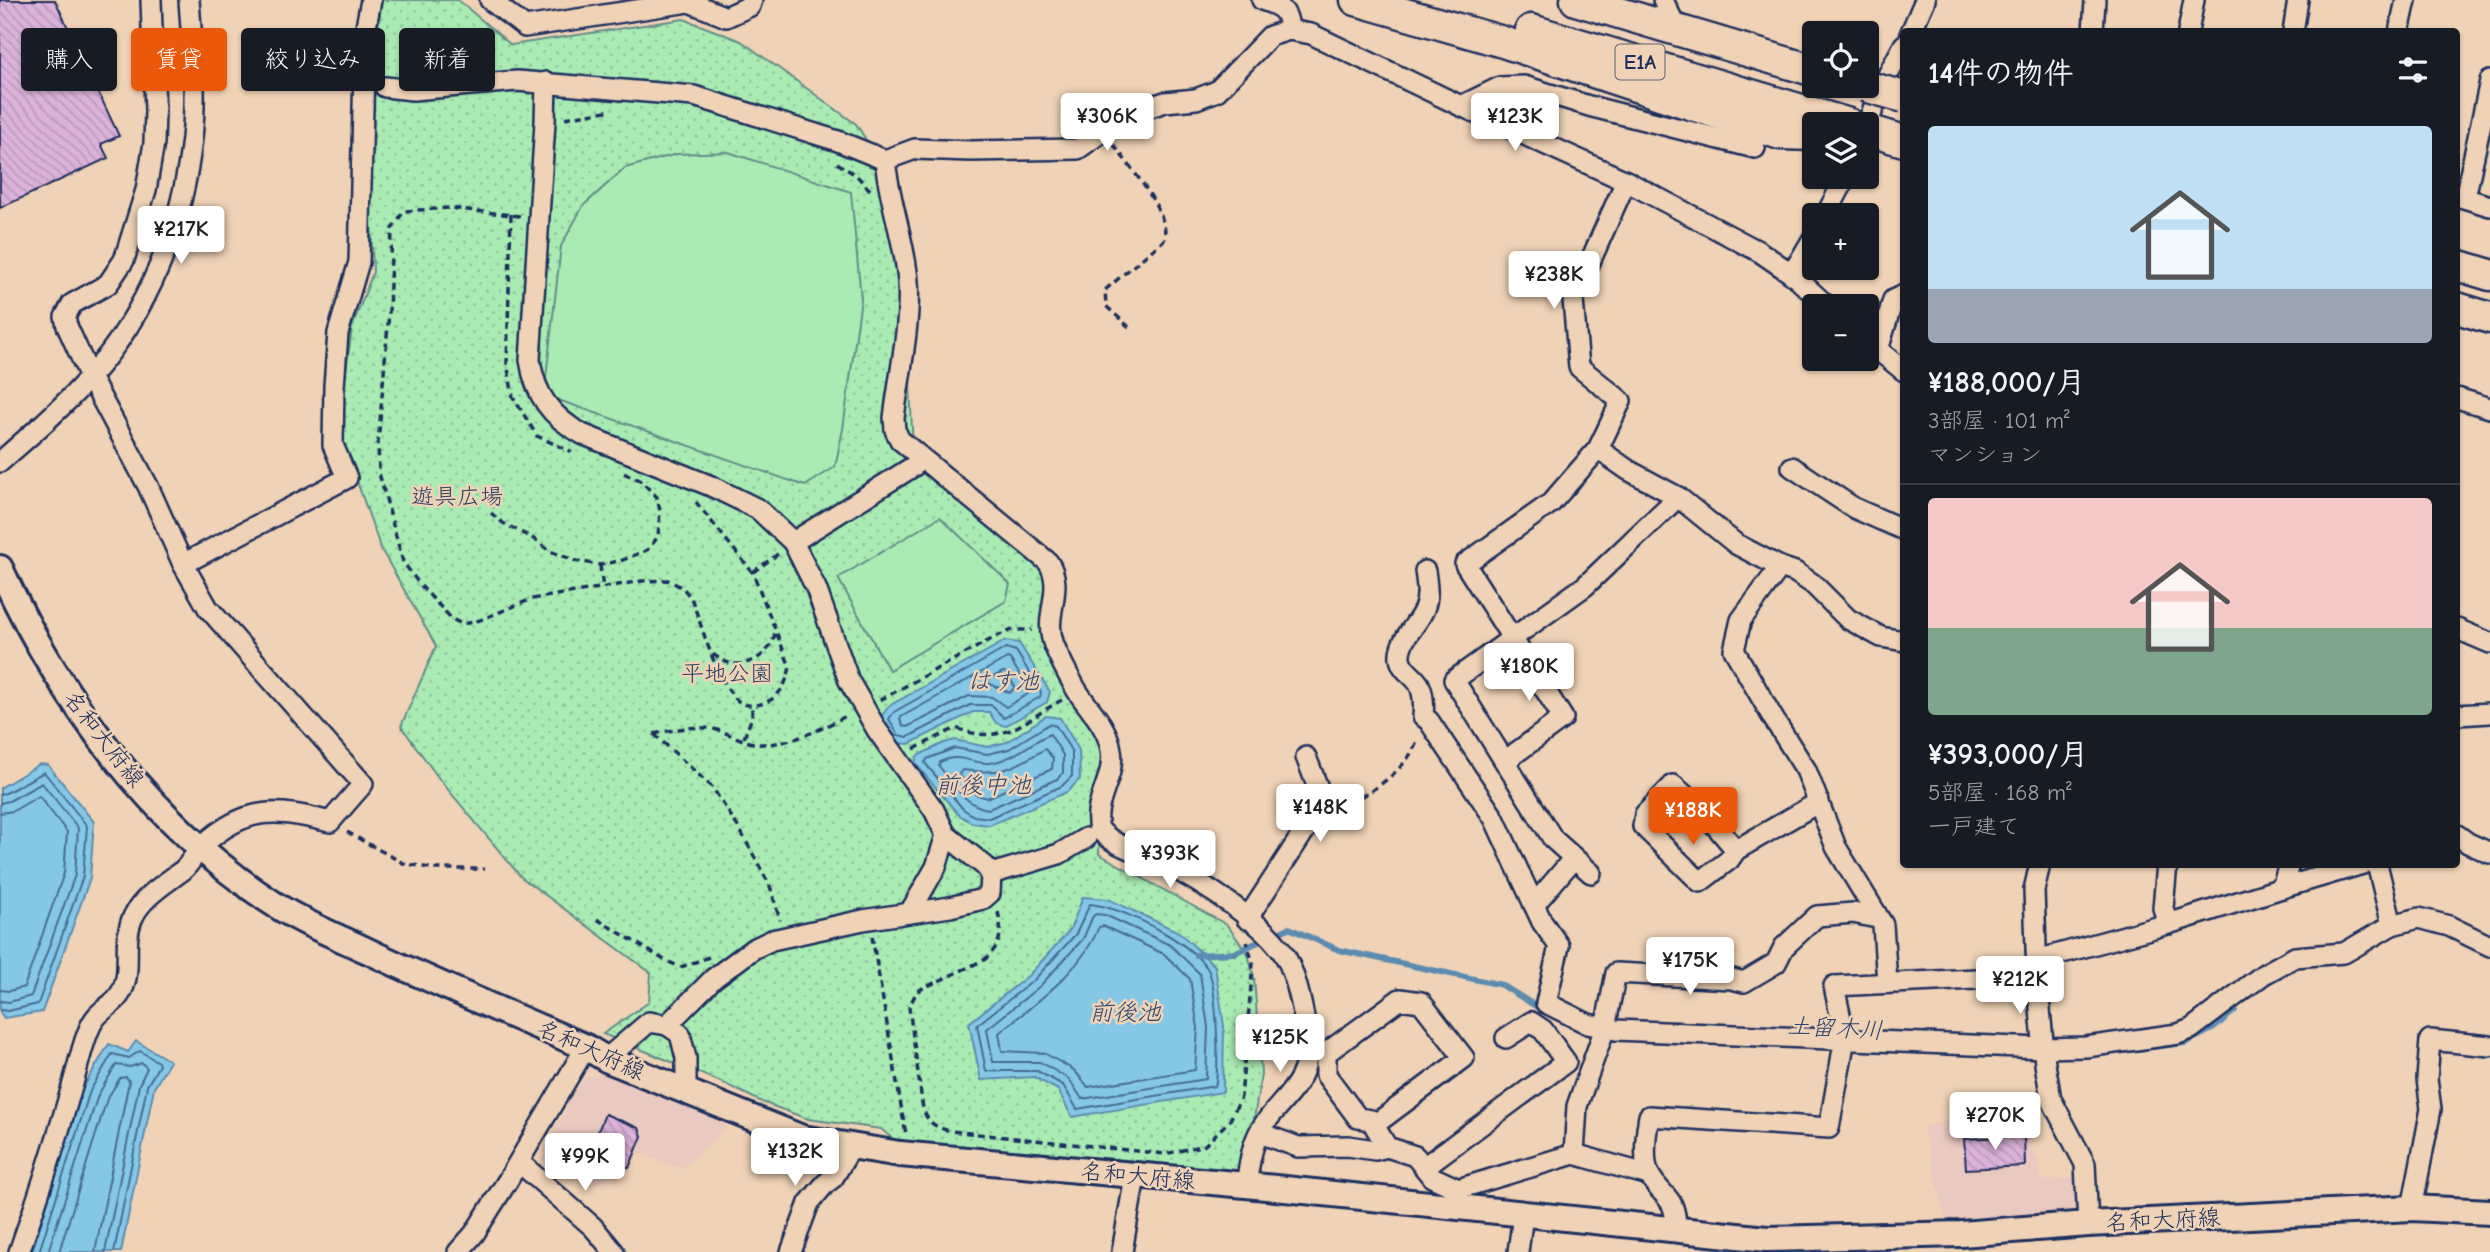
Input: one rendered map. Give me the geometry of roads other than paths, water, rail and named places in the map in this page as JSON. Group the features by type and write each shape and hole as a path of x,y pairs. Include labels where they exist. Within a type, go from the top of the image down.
{"highway":[{"path":"1356,0 1503,42 1780,134 1802,135"},
{"path":"1362,0 1520,27"},
{"name":"E1A","path":"1431,0 1808,112"},
{"name":"E1A","path":"1576,0 1802,67"},
{"path":"1605,0 1668,10 1802,59"},
{"path":"1879,132 1900,140"},
{"path":"1879,140 1900,146"},
{"path":"2460,264 2490,273"},
{"path":"2460,309 2490,318"},
{"path":"2460,316 2490,325"}],"main road":[{"name":"名和大府線","path":"0,568 44,657 76,707 143,791 201,847 245,884 314,926 405,969 686,1092 802,1138 900,1154 1246,1185 1767,1239 1900,1244 2088,1224 2412,1208 2490,1212"}],"street":[{"path":"19,1252 92,1021 121,993 128,967 126,947 132,918 143,902 187,866 201,847 233,821 255,815 279,813 304,815 330,822 363,785 208,608 183,564 148,486 90,377 67,326 65,317 72,304 113,279 124,260 146,190 154,143 155,111 151,0"},
{"path":"0,462 90,377 122,334 160,264 180,205 192,138 194,95 189,0"},
{"path":"183,564 347,478 333,445 334,386 338,333 359,262 365,46 371,0"},
{"path":"489,0 524,27 689,2 726,17 750,6 752,0"},
{"path":"1262,0 1281,6 1286,12 1289,30"},
{"path":"1913,28 1925,0"},
{"path":"2093,28 2095,0"},
{"path":"2189,28 2194,0"},
{"path":"2294,28 2298,0"},
{"path":"2400,28 2406,0"},
{"path":"385,87 413,90 517,81 694,96 838,141 885,160 915,149 1078,149 1126,114 1165,102 1196,99 1217,90 1270,36 1289,30 1311,34 1626,181 1760,252 1792,274 1814,294"},
{"path":"1874,112 1900,54"},
{"path":"2490,81 2461,197 2490,206"},
{"path":"545,82 540,219 530,359 532,378 540,396 564,424 758,509 793,542 816,588 849,681 864,707 934,810 947,835 985,866 990,883 983,899 970,903 789,934 772,940 753,949 714,978 667,1025"},
{"path":"1461,106 1500,87 1524,86 1588,106 1755,148"},
{"path":"885,160 888,190 907,272 908,299 894,418 895,430 900,440 1048,562 1056,573 1049,619 1054,645 1076,689 1106,733 1111,746 1111,770 1098,810 1099,829 1111,841 1161,862 1207,888 1245,928 1269,937 1285,956 1292,975 1306,1029 1307,1054 1295,1088 1260,1133 1250,1162 1246,1185"},
{"path":"1506,761 1563,718 1465,565 1551,503 1598,449 1621,401 1578,368 1573,300 1626,181"},
{"path":"1792,274 1802,257"},
{"path":"1879,331 1893,300 1900,297"},
{"path":"1879,351 1900,367"},
{"path":"2460,399 2490,408"},
{"path":"1598,449 1628,470 1678,497 1736,544 1814,584 1848,619 1881,637 1900,640"},
{"path":"793,542 914,466"},
{"path":"1792,467 1854,508 1900,528"},
{"path":"1591,873 1553,839 1454,680 1585,586 1678,497"},
{"path":"1780,567 1741,620 1734,650 1806,770 1836,847 1883,925 1887,983"},
{"path":"1425,572 1428,595 1424,610 1402,644 1400,656 1404,669 1418,683 1424,702 1423,716 1436,729 1494,818 1542,922 1559,946 1546,1003 1588,1024 1605,1028 1843,1045 1917,1044 2043,1054 2178,1034 2191,1029 2264,974 2295,957 2344,953 2392,925 2419,919 2449,926 2490,946"},
{"path":"2460,630 2490,643"},
{"path":"2460,715 2490,713"},
{"path":"1245,928 1320,807 1322,798 1306,757"},
{"path":"1736,850 1704,812 1673,785 1645,814 1643,826 1700,882 1730,860 1736,850 1819,802"},
{"path":"910,912 936,867 947,835"},
{"path":"2460,837 2468,844 2490,853"},
{"path":"990,883 1059,854 1086,838"},
{"path":"1534,905 1574,858"},
{"path":"2039,868 2034,890 2043,1054 2051,1099 2085,1164 2088,1224"},
{"path":"2167,868 2163,908 2168,924"},
{"path":"2282,888 2288,868"},
{"path":"1649,1175 1645,1143 1649,1116 1829,1128 1843,1045 1834,986 2037,968 2350,868"},
{"path":"2378,868 2392,925"},
{"path":"1574,1154 1577,1105 1605,1028 1616,973 1732,979 1744,982 1776,963 1784,947 1817,916 1853,914 1872,917 1876,914"},
{"path":"1374,1125 1464,1058 1421,1002 1400,999 1326,1053 1326,1075 1358,1118 1371,1120 1387,1147"},
{"path":"458,1252 474,1234 519,1162 596,1053 649,1022 667,1025 680,1034 686,1058 686,1092"},
{"path":"1424,1167 1566,1062 1543,1030 1531,1022 1506,1038"},
{"path":"2412,1208 2431,1109 2427,1079 2430,1040 2490,1046"},
{"path":"1260,1133 1298,1147 1348,1146 1375,1150 1387,1147 1415,1156 1432,1177 1458,1189 1574,1154 1649,1175 1668,1197 1676,1215 1675,1229"},
{"path":"791,1252 809,1203 833,1178 852,1146"},
{"path":"519,1162 593,1227 614,1252"},
{"path":"1122,1252 1135,1176"},
{"path":"1518,1252 1523,1215"}],"water":[{"name":"はす池","path":"1005,641 1019,643 1050,692 1047,702 1005,726 996,723 989,712 973,712 909,744 894,743 880,718 889,706"},
{"name":"前後中池","path":"1046,716 1060,718 1079,750 1080,779 1067,792 990,825 972,823 958,814 915,763 917,756 955,740 987,747 1007,742"},
{"path":"40,764 48,765 94,822 90,878 42,1012 4,1018 0,1012 0,788"},
{"name":"前後池","path":"1083,897 1108,899 1179,932 1215,966 1224,1026 1223,1092 1072,1117 1058,1090 1034,1077 981,1080 969,1023 1029,975 1070,930"},
{"path":"136,1041 170,1061 154,1088 121,1252 32,1252 83,1088 109,1044 128,1052"}],"waterway":[{"name":"土留木川","path":"1196,955 1234,953 1289,928 1339,950 1502,985 1545,1012"},
{"name":"土留木川","path":"2090,1055 2185,1043 2214,1028 2235,1010"}],"park label":[{"name":"遊具広場","path":"457,496"},
{"name":"平地公園","path":"727,673"}]}
